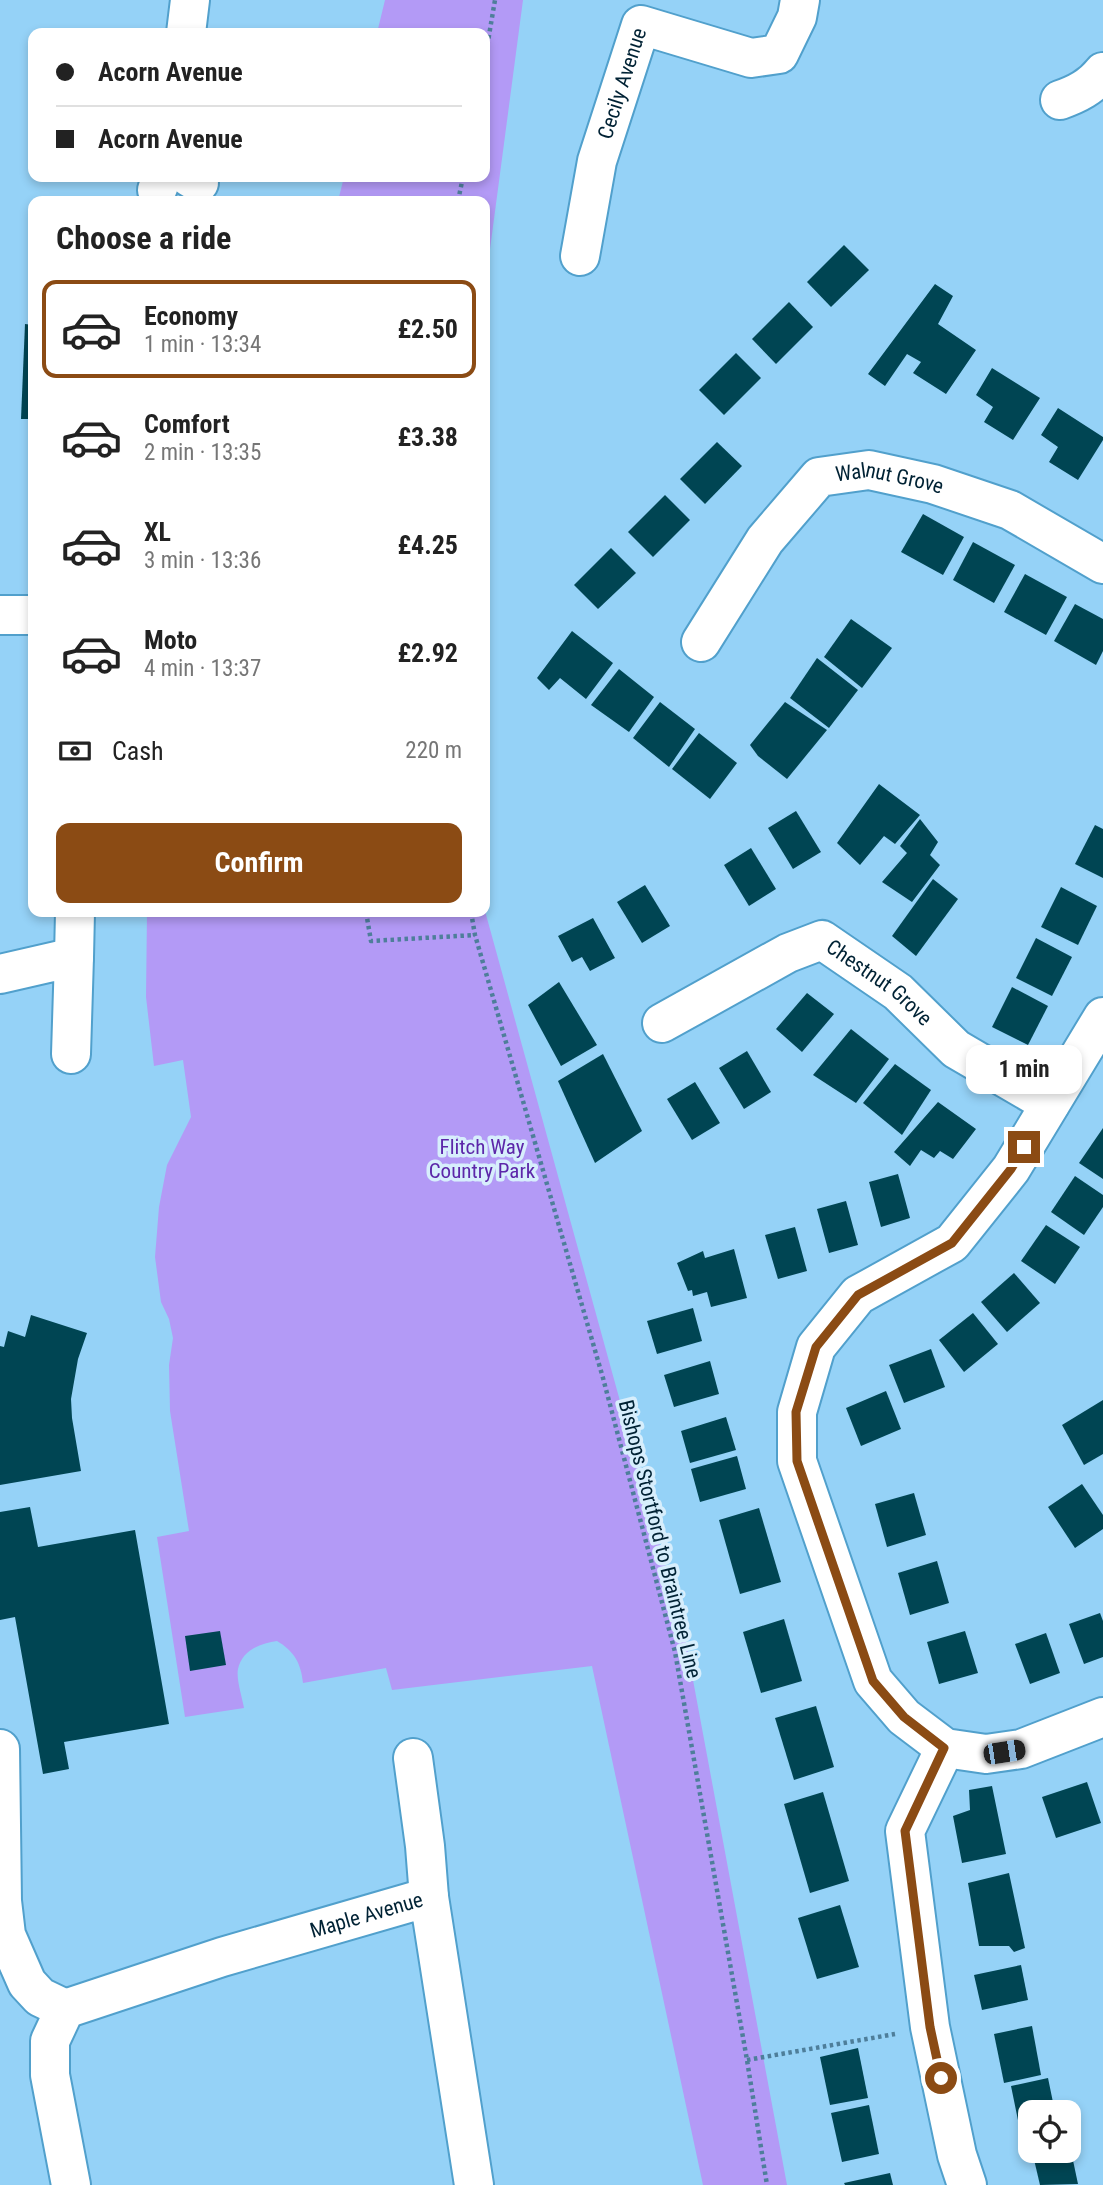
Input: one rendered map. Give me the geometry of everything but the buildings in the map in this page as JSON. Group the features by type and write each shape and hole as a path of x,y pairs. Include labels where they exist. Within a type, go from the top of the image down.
{"street":[{"path":"187,28 190,0"},
{"name":"Cecily Avenue","path":"580,256 597,161 641,24 751,58 779,54 797,17 800,0"},
{"path":"1060,100 1095,82 1103,72"},
{"name":"Walnut Grove","path":"701,642 765,541 819,477 869,470 933,484 1010,510 1103,564"},
{"path":"0,615 28,615"},
{"path":"71,1054 75,917"},
{"name":"Chestnut Grove","path":"662,1023 788,953 822,940 898,992 956,1049 1050,1104"},
{"path":"0,974 74,957"},
{"path":"1103,1017 1011,1169 952,1243 858,1295 816,1347 796,1412 797,1461 873,1681 904,1717 944,1748 986,1754 1021,1749 1103,1717"},
{"path":"944,1748 905,1831 930,2027 957,2155 967,2185"},
{"path":"0,1749 2,1901 6,1935 27,1983 40,1997 65,2009 50,2041 50,2075 71,2185"},
{"path":"413,1758 429,1897"},
{"name":"Maple Avenue","path":"65,2009 222,1957 429,1897 474,2185"}],"path":[{"path":"490,30 495,0"},
{"path":"367,917 371,941 475,935"},
{"name":"Bishops Stortford to Braintree Line","path":"472,917 603,1378 675,1652 767,2185"},
{"path":"747,2060 930,2027"}],"green space":[{"path":"385,0 523,0 490,249 490,196 339,196 343,182 490,182 490,28 378,28"},
{"name":"Flitch Way Country Park","path":"147,917 487,917 685,1637 787,2185 703,2185 592,1666 392,1690 386,1668 303,1683 296,1658 277,1641 253,1649 240,1662 238,1678 244,1708 185,1717 157,1537 189,1531 170,1411 169,1365 173,1338 169,1319 161,1302 155,1257 159,1207 167,1165 191,1117 183,1060 154,1066 146,997"}],"route":[{"path":"941,2078 930,2027 905,1831 944,1748 904,1717 873,1681 797,1461 796,1412 816,1347 858,1295 952,1243 1011,1169 1024,1147"}]}
